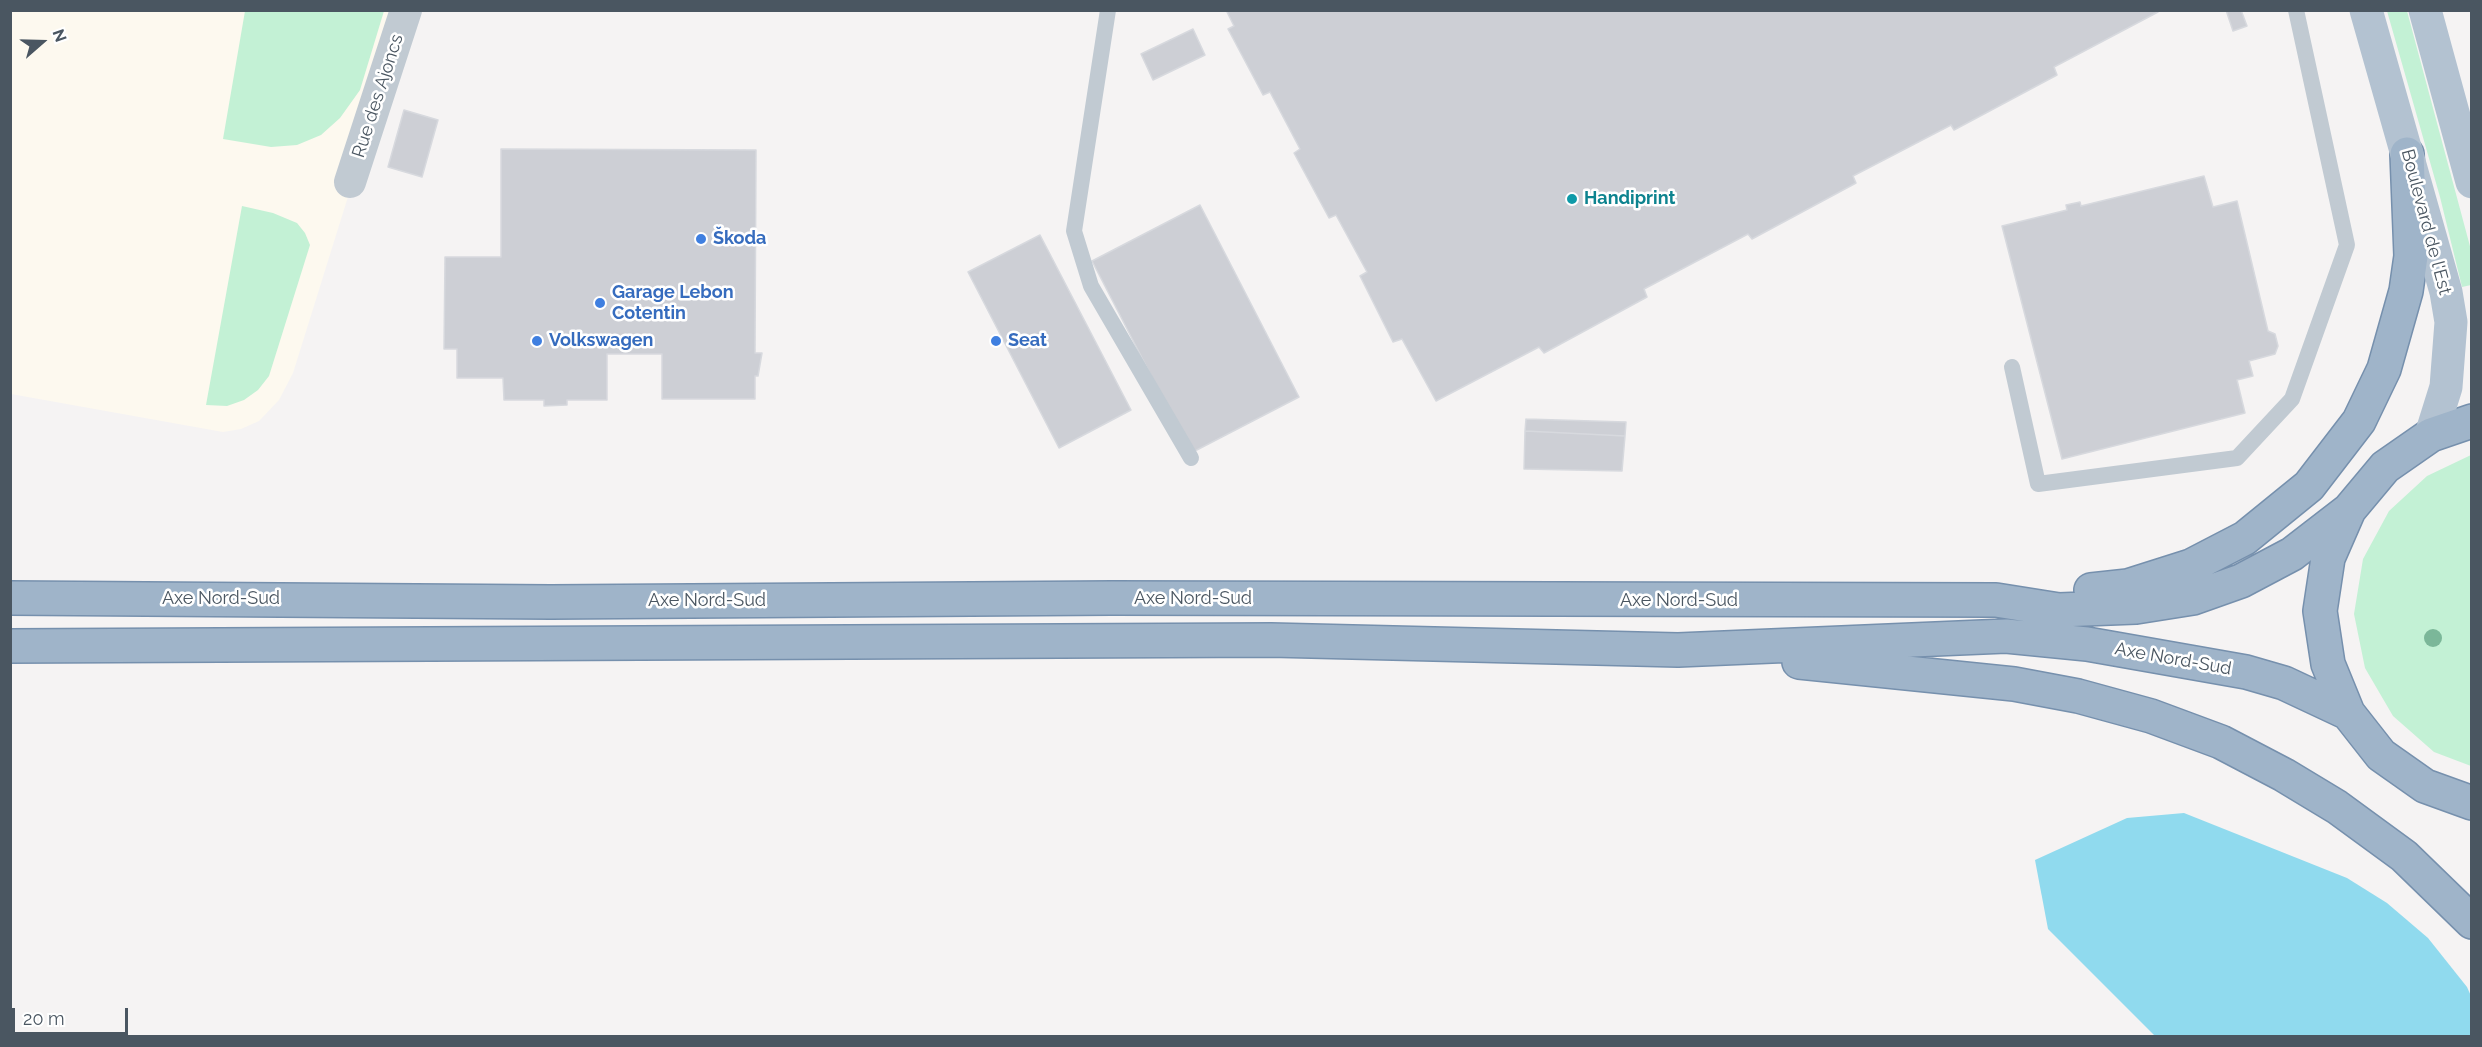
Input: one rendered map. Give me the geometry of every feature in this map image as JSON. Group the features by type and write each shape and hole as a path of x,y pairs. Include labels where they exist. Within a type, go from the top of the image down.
{"highway":[{"path":"1996,600 2128,586 2190,566 2245,538 2309,486 2359,421 2384,369 2398,325 2410,256 2407,154"},
{"path":"2472,421 2431,435 2385,467 2349,510 2328,558 2320,611 2328,664 2348,713 2381,755 2425,786 2472,803"},
{"name":"Axe Nord-Sud","path":"10,598 551,602 1112,598 1996,600 2059,610 2136,607 2193,598 2241,580 2292,554 2349,510"},
{"name":"Axe Nord-Sud","path":"10,646 1271,640 1678,651 2006,636 2087,644 2246,672 2284,683 2348,713"},
{"path":"1678,651 2014,684 2078,696 2151,716 2221,742 2284,775 2337,807 2404,856 2472,922"}],"main road":[{"name":"Boulevard de l'Est","path":"2366,10 2446,292 2451,322 2446,387 2431,435"},
{"path":"2425,10 2472,182"}],"street":[{"name":"Rue des Ajoncs","path":"350,182 406,10"}],"lane":[{"path":"1108,10 1074,231 1091,286 1191,458"},
{"path":"2012,367 2038,484 2237,458 2292,399 2347,244 2296,10"}],"shaded area":[{"path":"10,11 406,11 293,373 279,400 259,421 241,429 223,432 11,394"}],"green space":[{"path":"245,11 384,11 360,90 340,118 321,135 297,145 271,147 223,139"},
{"path":"2387,11 2407,11 2471,250 2471,285 2462,287 2440,197"},
{"path":"242,206 273,213 297,223 305,233 310,245 269,376 258,390 244,400 227,406 206,405"},
{"path":"2471,455 2471,766 2434,752 2393,716 2365,668 2354,614 2363,559 2389,511 2427,476"}],"water":[{"path":"2184,813 2347,878 2387,903 2428,938 2467,987 2471,996 2471,1036 2155,1036 2048,929 2035,860 2127,818"}],"building":[{"name":"Handiprint","path":"1226,10 2158,10 2158,12 2054,67 2057,75 1954,130 1951,125 1853,176 1856,183 1752,239 1748,234 1644,289 1647,297 1544,353 1539,347 1436,401 1402,339 1393,342 1360,276 1367,272 1336,215 1329,218 1294,153 1300,149 1270,92 1263,95 1228,29 1234,26"},
{"path":"2226,10 2241,10 2247,26 2233,31"},
{"path":"1193,29 1205,55 1153,80 1141,54"},
{"path":"404,110 438,120 422,177 388,167"},
{"name":"Garage Lebon Cotentin","path":"501,149 756,150 755,353 762,353 758,376 755,376 755,399 662,399 662,354 607,354 607,400 567,400 567,405 544,406 544,400 504,400 503,378 457,378 457,349 444,349 445,257 501,257"},
{"path":"2204,176 2213,207 2237,201 2268,331 2275,334 2278,346 2275,354 2249,361 2253,376 2237,380 2245,413 2062,459 2002,226 2067,210 2066,205 2080,202 2081,206"},
{"path":"1200,205 1299,397 1191,453 1092,261"},
{"path":"1040,235 1131,410 1059,448 968,272"},
{"path":"1526,419 1626,422 1625,436 1525,431"},
{"path":"1525,431 1625,436 1622,471 1524,469"}],"place":[{"name":"Handiprint","path":"1572,199"},
{"name":"Škoda","path":"701,239"},
{"name":"Garage Lebon Cotentin","path":"600,303"},
{"name":"Volkswagen","path":"537,341"},
{"name":"Seat","path":"996,341"}]}
